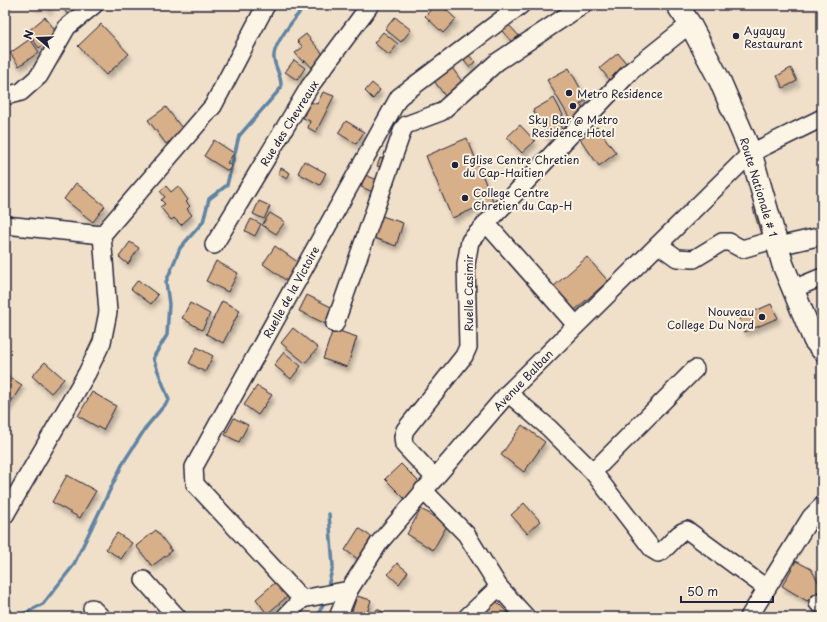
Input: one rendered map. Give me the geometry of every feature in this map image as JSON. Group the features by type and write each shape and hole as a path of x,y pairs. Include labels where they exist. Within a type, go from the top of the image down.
{"main road":[{"name":"Route Nationale # 1","path":"677,5 690,24 720,80 751,153 777,243 793,289 814,340 822,350"}],"street":[{"path":"5,96 21,92 39,76 67,27 94,5"},
{"path":"5,514 87,373 102,342 108,312 102,235 214,106 266,5"},
{"name":"Rue des Chevreaux","path":"214,245 310,86 370,5"},
{"name":"Ruelle de la Victoire","path":"302,600 195,484 194,467 400,97 521,5"},
{"path":"335,324 402,129 441,112 497,62 583,5"},
{"name":"Ruelle Casimir","path":"435,478 404,445 403,437 405,430 464,356 468,347 467,252 470,241 631,71 690,24"},
{"name":"Avenue Balban","path":"338,617 349,590 379,543 508,393 751,153 822,118"},
{"path":"486,223 576,326"},
{"path":"5,225 102,235"},
{"path":"659,245 677,258 694,260 722,242 729,242 742,249 822,236"},
{"path":"793,289 822,277"},
{"path":"593,472 695,369"},
{"path":"508,393 550,428 593,472 653,550 658,553 663,551 681,532 687,530 766,588"},
{"path":"423,490 466,534 499,587 526,617"},
{"path":"749,617 811,517 822,506"},
{"path":"144,580 177,617"},
{"path":"467,617 499,587"},
{"path":"285,617 302,600 349,590"}],"building":[{"path":"42,5 50,5 50,10"},
{"path":"61,5 74,5 76,8 68,15"},
{"path":"435,5 441,5 456,19 443,33 425,16"},
{"path":"45,17 57,33 39,48 27,32"},
{"path":"395,17 411,30 401,42 385,29"},
{"path":"101,24 129,54 106,75 78,46"},
{"path":"508,24 520,37 513,43 501,30"},
{"path":"383,32 398,44 389,55 374,43"},
{"path":"306,34 327,59 314,70 305,60 303,62 295,53 303,47 297,41"},
{"path":"30,39 39,52 19,66 10,53"},
{"path":"467,53 475,62 469,67 461,57"},
{"path":"618,53 630,68 612,83 600,68"},
{"path":"294,60 305,68 297,80 285,72"},
{"path":"450,65 463,83 445,96 432,78"},
{"path":"569,68 587,100 580,104 586,114 572,122 547,80"},
{"path":"791,68 797,81 783,88 777,76"},
{"path":"372,83 380,90 373,99 365,91"},
{"path":"323,92 334,96 316,132 308,128 310,121 303,118 310,102 317,104"},
{"path":"554,98 563,115 557,119 562,129 547,137 533,110"},
{"path":"166,107 184,131 166,144 148,120"},
{"path":"346,121 364,132 356,144 338,133"},
{"path":"520,125 535,141 522,153 507,137"},
{"path":"597,127 616,153 599,166 580,139"},
{"path":"467,138 493,201 452,218 426,156"},
{"path":"214,140 234,153 227,163 232,166 228,171 204,156"},
{"path":"380,158 390,162 388,170 377,166"},
{"path":"304,161 326,173 320,185 298,173"},
{"path":"281,168 290,173 287,179 278,174"},
{"path":"365,175 383,182 378,194 361,187"},
{"path":"76,183 105,206 93,222 64,199"},
{"path":"166,186 171,192 178,186 188,200 186,202 190,206 187,209 192,215 181,225 174,218 171,220 160,207 165,204 161,200 165,197 160,191"},
{"path":"259,201 270,206 264,219 253,214"},
{"path":"760,205 767,228 760,231 753,208"},
{"path":"270,213 285,222 276,234 262,225"},
{"path":"382,216 403,223 396,246 374,238"},
{"path":"251,219 261,224 255,236 245,231"},
{"path":"130,242 139,248 128,264 119,257"},
{"path":"275,246 302,265 290,283 263,264"},
{"path":"587,257 608,281 575,310 554,286"},
{"path":"216,261 238,273 228,292 206,281"},
{"path":"138,280 158,295 151,304 131,289"},
{"path":"307,295 335,309 328,325 299,311"},
{"path":"222,301 240,310 223,343 206,334"},
{"path":"190,303 210,314 202,330 182,318"},
{"path":"771,304 778,318 745,332 739,318"},
{"path":"293,328 318,348 305,363 281,343"},
{"path":"333,329 357,337 347,367 323,359"},
{"path":"197,347 213,356 205,372 189,363"},
{"path":"284,352 301,366 291,379 274,365"},
{"path":"45,362 64,379 51,393 32,376"},
{"path":"5,374 22,385 7,408 5,407"},
{"path":"257,386 272,395 258,415 244,405"},
{"path":"92,392 116,406 103,430 78,416"},
{"path":"234,418 248,425 239,442 225,435"},
{"path":"522,425 545,442 524,472 501,455"},
{"path":"401,464 420,483 405,499 385,479"},
{"path":"67,475 96,491 80,518 52,502"},
{"path":"524,503 540,521 527,533 511,515"},
{"path":"421,509 448,524 433,550 407,534"},
{"path":"359,528 377,541 362,562 345,550"},
{"path":"156,530 172,551 152,566 136,546"},
{"path":"117,533 132,543 121,559 106,549"},
{"path":"796,561 811,569 822,588 807,601 782,586"},
{"path":"397,563 408,572 399,584 388,574"},
{"path":"277,581 289,595 267,614 256,599"},
{"path":"357,596 371,600 366,617 350,617"},
{"path":"495,600 510,615 508,617 478,617"},
{"path":"377,609 385,613 383,617 373,617"}],"waterway":[{"path":"17,617 43,604 73,566 123,463 147,426 169,400 153,358 167,335 169,304 166,282 180,248 203,222 209,199 227,185 239,136 281,88 274,52 286,30 306,5"},
{"path":"327,590 333,566 329,514"},
{"path":"317,617 325,600"}],"place":[{"name":"Ayayay Restaurant","path":"736,36"},
{"name":"Metro Residence","path":"569,93"},
{"name":"Sky Bar @ Metro Residence Hotel","path":"573,106"},
{"name":"Eglise Centre Chretien du Cap-Haitien","path":"455,165"},
{"name":"College Centre Chretien du Cap-H","path":"465,198"},
{"name":"Nouveau College Du Nord","path":"762,317"}]}
